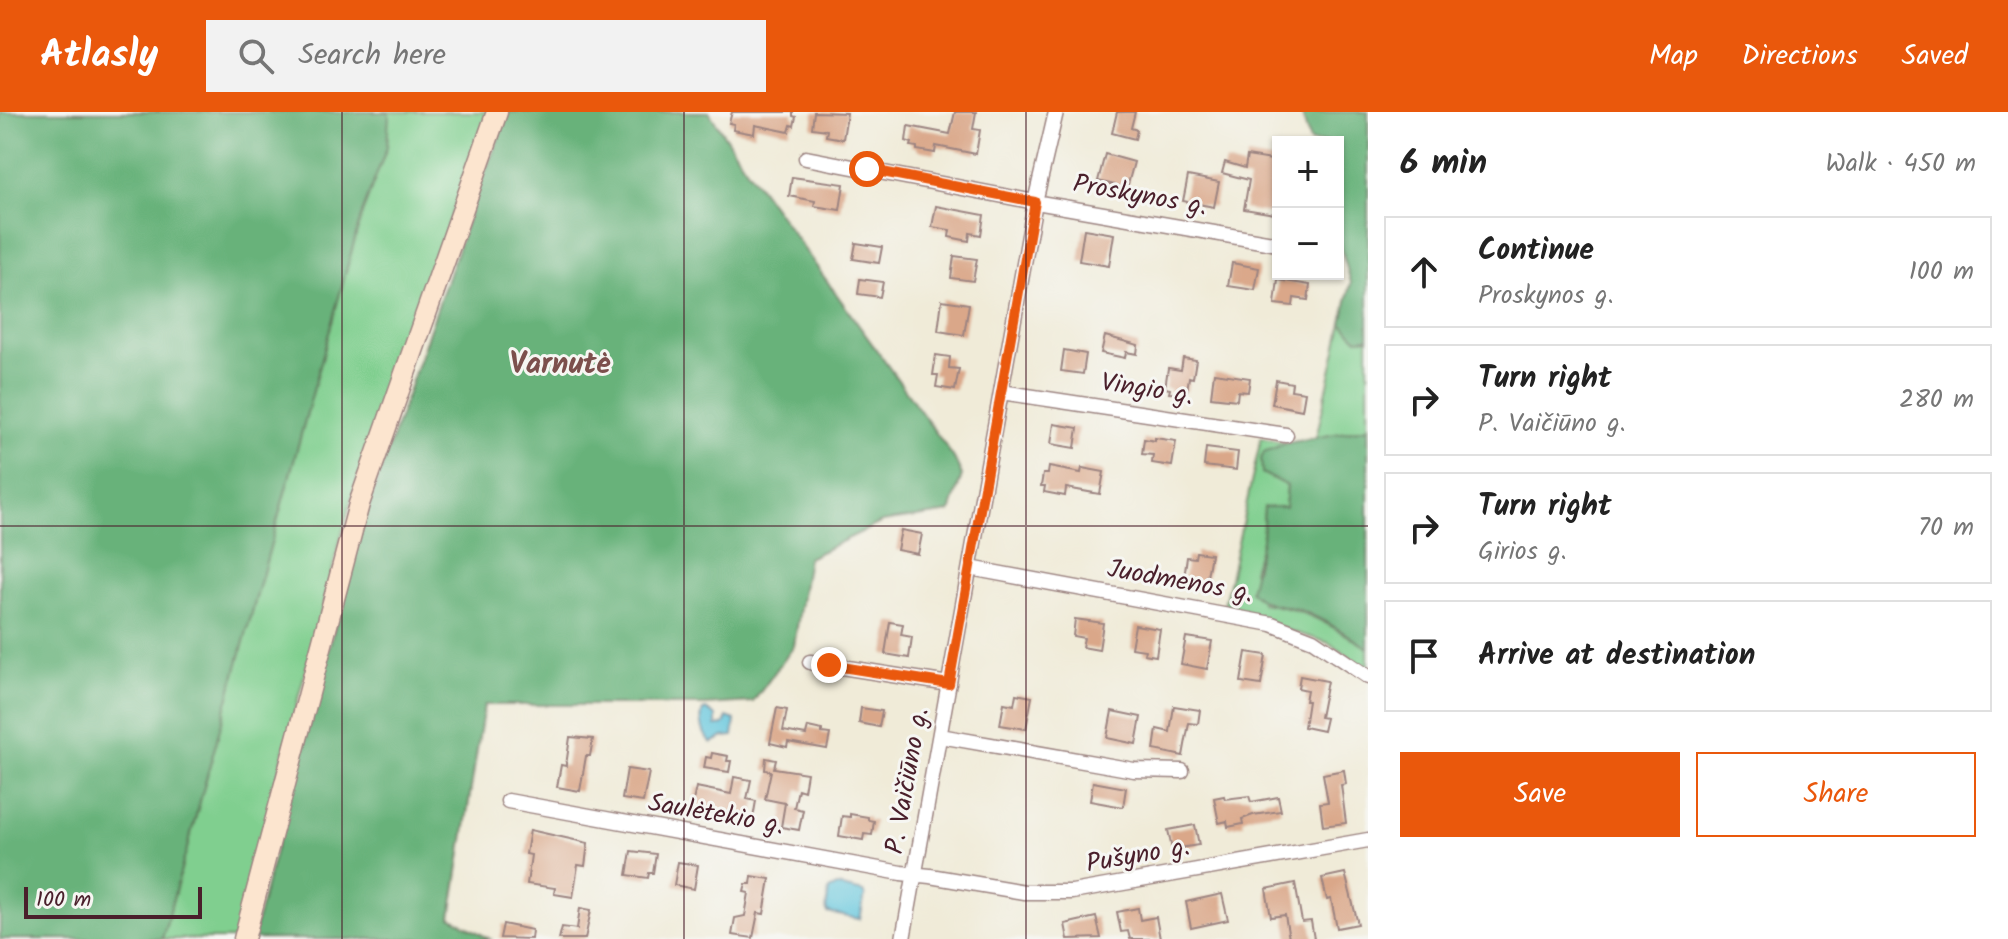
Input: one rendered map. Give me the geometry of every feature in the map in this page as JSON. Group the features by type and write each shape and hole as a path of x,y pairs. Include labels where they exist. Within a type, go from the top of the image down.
{"main road":[{"path":"244,939 359,504 497,112"}],"street":[{"name":"P. Vaičiūno g.","path":"903,939 1035,202 1056,112"},
{"name":"Proskynos g.","path":"806,158 1272,243"},
{"name":"Vingio g.","path":"1001,392 1286,435"},
{"name":"Juodmenos g.","path":"970,568 1272,624 1313,640 1368,677"},
{"path":"810,662 949,684"},
{"path":"940,736 1134,770 1182,771"},
{"name":"Saulėtekio g.","path":"508,801 915,875"},
{"name":"Pušyno g.","path":"915,875 1024,892 1072,892 1368,840"}],"green space":[{"path":"0,112 389,114 387,147 362,213 162,939 0,939"},
{"path":"388,112 488,112 354,489 234,939 162,939 362,213 387,147"},
{"path":"509,112 709,112 954,458 962,475 950,512 882,522 808,558 794,646 753,702 706,705 484,705 451,917 490,939 252,939 360,531 478,190"},
{"path":"1301,112 1368,112 1368,338 1358,339 1342,323 1351,283 1344,258 1344,136 1308,136"},
{"path":"1342,323 1358,339 1368,338 1368,428 1316,438"},
{"path":"1368,428 1368,648 1319,619 1268,603 1250,591 1262,540 1264,507 1285,507 1287,486 1262,473 1264,452 1287,443"},
{"path":"1261,438 1287,443 1264,452 1262,473 1287,486 1285,507 1264,508 1262,540 1253,570 1262,603 1305,614 1368,648 1368,669 1329,643 1223,610"}],"water":[{"path":"703,710 716,716 716,726 724,725 727,717 735,720 733,736 712,743 709,740 702,723"},
{"path":"837,886 863,892 860,919 828,913 829,890"}],"building":[{"path":"732,112 793,112 796,117 789,132 755,125 754,134 733,130 734,124 729,123"},
{"path":"814,112 847,113 843,139 826,136 827,130 812,128"},
{"path":"955,112 976,112 973,129 980,130 976,154 936,146 935,153 917,150 906,141 908,126 950,134"},
{"path":"1117,112 1135,112 1131,128 1137,130 1135,139 1112,133"},
{"path":"1105,154 1134,162 1127,188 1098,181"},
{"path":"1247,156 1272,160 1272,214 1244,209 1249,180 1222,173 1225,162 1245,168"},
{"path":"1188,176 1219,182 1214,207 1183,201"},
{"path":"792,177 844,184 840,210 814,206 815,201 789,196"},
{"path":"936,206 984,215 981,235 970,233 969,241 949,237 950,230 932,227"},
{"path":"1084,229 1114,234 1109,266 1079,261"},
{"path":"856,243 882,247 879,263 853,259"},
{"path":"954,256 977,259 973,281 951,278"},
{"path":"1232,263 1259,268 1255,290 1228,286"},
{"path":"860,279 883,282 880,297 858,294"},
{"path":"1278,280 1310,285 1308,300 1294,298 1293,306 1275,304"},
{"path":"942,300 969,304 964,335 938,331"},
{"path":"1105,336 1138,345 1137,354 1126,352 1125,358 1101,353"},
{"path":"1064,350 1086,354 1083,374 1061,371"},
{"path":"936,355 950,357 949,368 959,369 955,390 936,387 938,375 933,375"},
{"path":"1183,358 1196,360 1193,378 1189,377 1187,391 1169,393 1170,389 1165,388 1168,368 1181,370"},
{"path":"1214,373 1250,378 1248,392 1238,391 1237,400 1211,397"},
{"path":"1276,380 1292,383 1291,390 1305,392 1302,410 1272,404"},
{"path":"1054,424 1078,428 1075,448 1051,444"},
{"path":"1155,438 1176,441 1172,466 1152,463 1153,455 1142,454 1144,439 1155,441"},
{"path":"1206,448 1238,452 1236,470 1204,466"},
{"path":"1049,467 1081,473 1082,468 1104,472 1100,494 1066,488 1065,496 1044,492 1045,486 1041,486 1043,474 1048,474"},
{"path":"901,530 922,534 918,554 897,550"},
{"path":"1196,552 1211,554 1205,588 1183,585 1187,557 1195,558"},
{"path":"1075,619 1103,623 1099,650 1082,647 1084,638 1073,636"},
{"path":"890,622 903,624 901,635 912,637 909,658 885,654"},
{"path":"1135,625 1160,629 1156,656 1131,648"},
{"path":"1186,637 1212,641 1207,669 1181,664"},
{"path":"1246,652 1266,655 1261,685 1241,682"},
{"path":"1300,676 1327,681 1320,717 1326,718 1323,731 1304,727 1308,701 1305,701 1307,690 1298,688"},
{"path":"1016,694 1032,697 1026,729 1000,725 1004,703 1014,705"},
{"path":"1174,706 1200,710 1198,724 1189,723 1183,756 1154,750 1157,729 1170,732"},
{"path":"777,708 787,710 783,731 806,735 808,727 822,730 822,733 830,734 827,749 788,742 787,747 770,743"},
{"path":"861,708 882,711 879,727 859,723"},
{"path":"1112,711 1141,717 1136,744 1107,738"},
{"path":"570,737 593,739 590,756 586,756 580,791 557,787 561,765 566,766"},
{"path":"712,753 728,756 727,761 731,761 729,772 704,768 706,757 711,758"},
{"path":"766,758 776,760 774,768 807,773 804,791 798,789 794,808 803,810 799,830 781,827 785,803 765,799 771,771 765,770"},
{"path":"627,769 649,772 643,802 622,799"},
{"path":"1344,770 1346,784 1341,785 1346,823 1323,826 1320,803 1328,802 1323,774"},
{"path":"734,777 751,780 747,799 756,801 753,818 746,817 745,820 691,811 696,787 731,794"},
{"path":"1093,782 1126,788 1123,807 1090,801"},
{"path":"1224,796 1225,799 1249,796 1251,802 1278,797 1281,811 1253,815 1242,819 1243,824 1228,827 1227,821 1219,823 1214,798"},
{"path":"850,814 874,821 872,835 864,834 863,840 839,836 842,816 850,817"},
{"path":"1195,825 1199,845 1172,849 1168,830"},
{"path":"530,830 588,843 585,866 578,865 573,897 554,894 555,888 527,884 531,855 526,854"},
{"path":"631,851 656,854 653,873 649,873 648,878 627,875"},
{"path":"678,862 698,865 694,889 674,885"},
{"path":"1345,873 1358,924 1337,928 1331,899 1327,900 1322,878"},
{"path":"752,876 770,879 764,914 758,913 753,938 732,935 735,918 745,916 749,893 744,892 746,884 751,884"},
{"path":"1295,883 1302,922 1311,921 1314,939 1289,939 1285,915 1271,917 1266,889"},
{"path":"1222,894 1228,920 1191,928 1186,902"},
{"path":"580,908 591,910 585,939 559,939 562,927 577,929"},
{"path":"1138,908 1140,920 1156,917 1160,939 1130,939 1128,931 1121,932 1117,912"},
{"path":"1096,917 1101,938 1068,939 1065,924"},
{"path":"503,924 532,930 531,939 500,938"}],"district":[{"name":"Varnutė","path":"560,365"}],"route":[{"path":"829,665 949,684 1035,202 867,169"}]}
